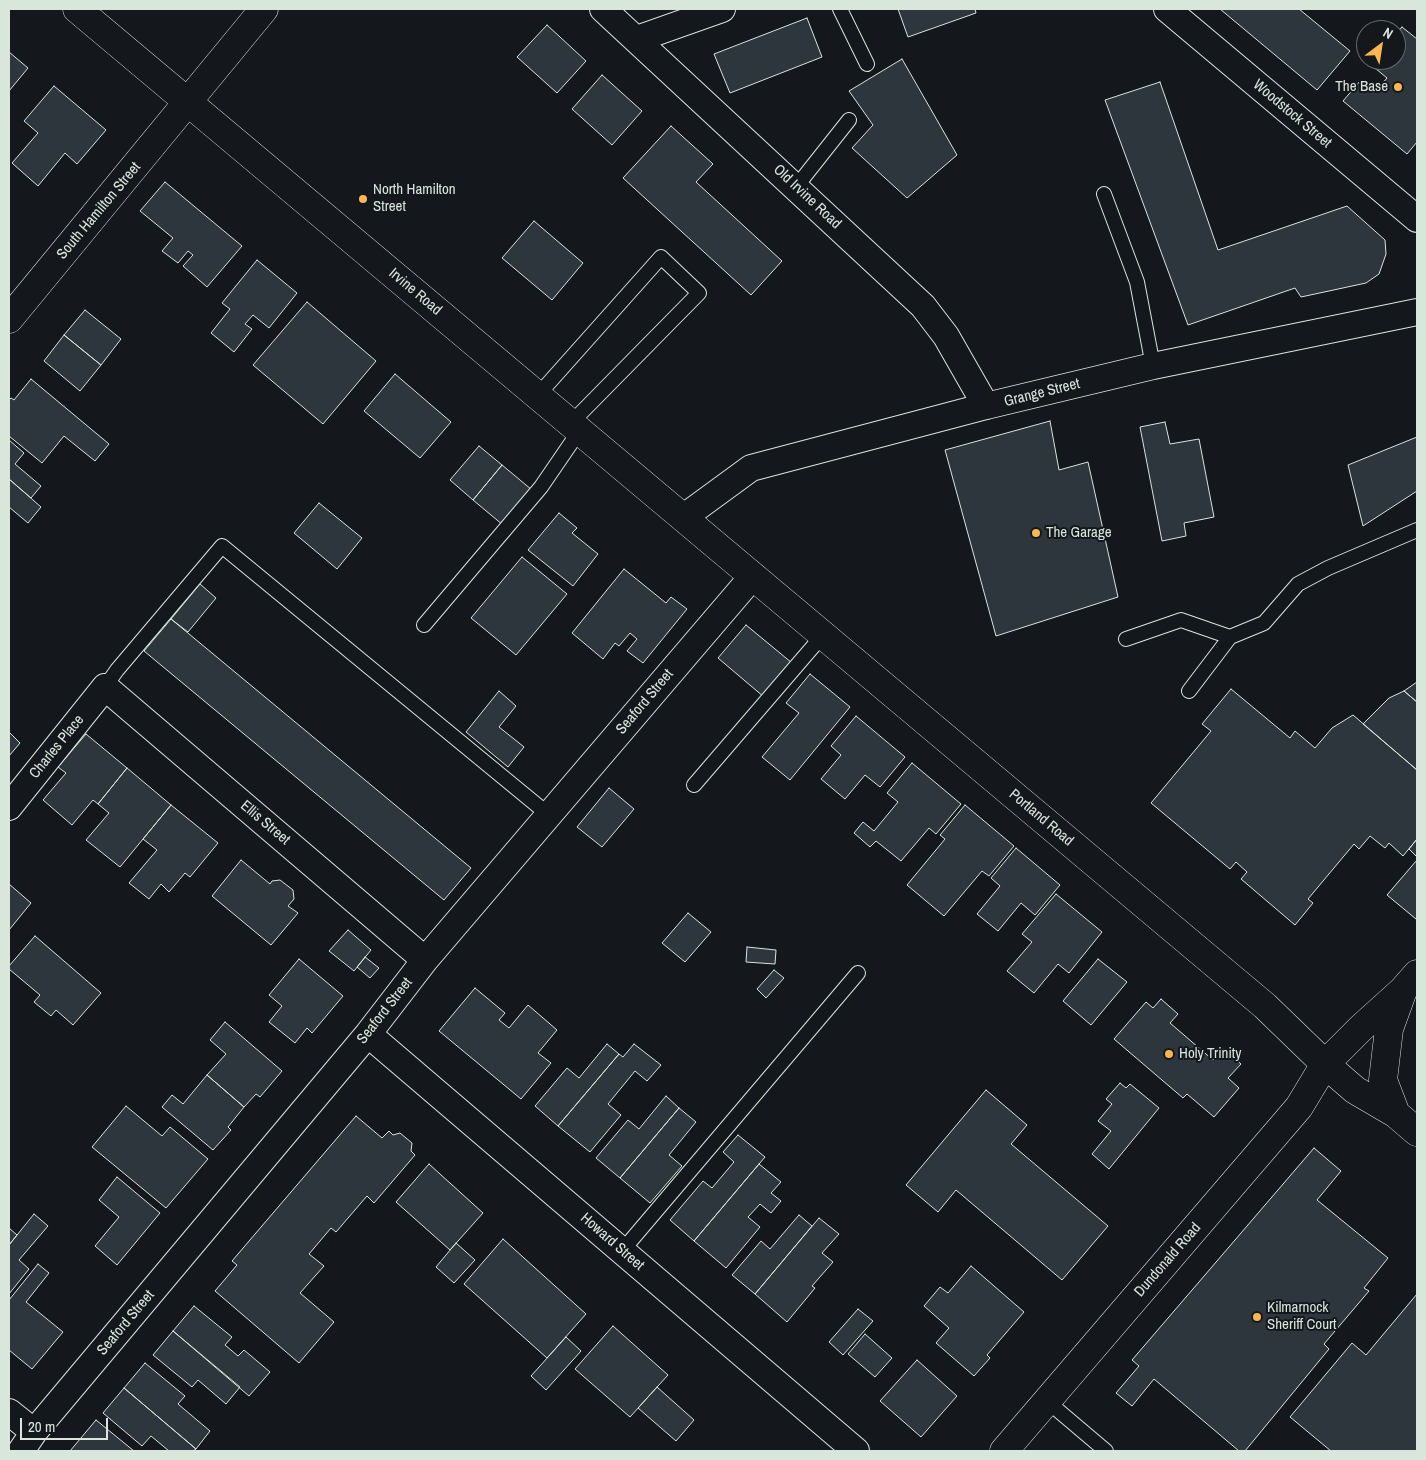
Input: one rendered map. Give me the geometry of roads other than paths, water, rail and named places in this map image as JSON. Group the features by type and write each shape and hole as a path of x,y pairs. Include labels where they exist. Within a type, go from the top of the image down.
{"main road":[{"name":"Irvine Road","path":"77,9 753,576"},
{"path":"188,102 264,9"},
{"name":"South Hamilton Street","path":"9,319 188,102"},
{"name":"Portland Road","path":"753,576 1265,1006 1355,1090 1396,1114 1417,1132"},
{"path":"1396,1114 1383,1080 1389,1029 1410,982"},
{"name":"Dundonald Road","path":"1004,1451 1300,1107 1325,1064 1410,982"}],"street":[{"name":"Old Irvine Road","path":"602,9 637,39 923,306 946,336 986,406"},
{"path":"637,39 722,9"},
{"name":"Woodstock Street","path":"1167,9 1417,219"},
{"name":"Grange Street","path":"684,517 751,468 986,406 1153,366 1417,312"},
{"name":"Seaford Street","path":"27,1442 368,1034 426,960 753,576"},
{"name":"Charles Place","path":"9,807 105,687"},
{"name":"Ellis Street","path":"105,687 426,960"},
{"name":"Howard Street","path":"368,1034 856,1451"},
{"path":"9,1412 27,1442"}],"lane":[{"path":"840,9 867,64"},
{"path":"796,187 849,120"},
{"path":"1104,194 1137,282 1153,366"},
{"path":"424,625 541,487 575,427 699,293 661,257 538,395"},
{"path":"1189,691 1230,637 1264,624 1298,584 1328,568 1417,530"},
{"path":"105,687 117,670 222,546 549,815"},
{"path":"1126,639 1181,620 1230,637"},
{"path":"694,785 823,635"},
{"path":"622,1251 858,973"},
{"path":"1047,1401 1106,1451"}],"place":[{"name":"The Base","path":"1398,87"},
{"name":"North Hamilton Street","path":"363,199"},
{"name":"The Garage","path":"1036,533"},
{"name":"Holy Trinity","path":"1169,1054"},
{"name":"Kilmarnock Sheriff Court","path":"1257,1317"}]}
